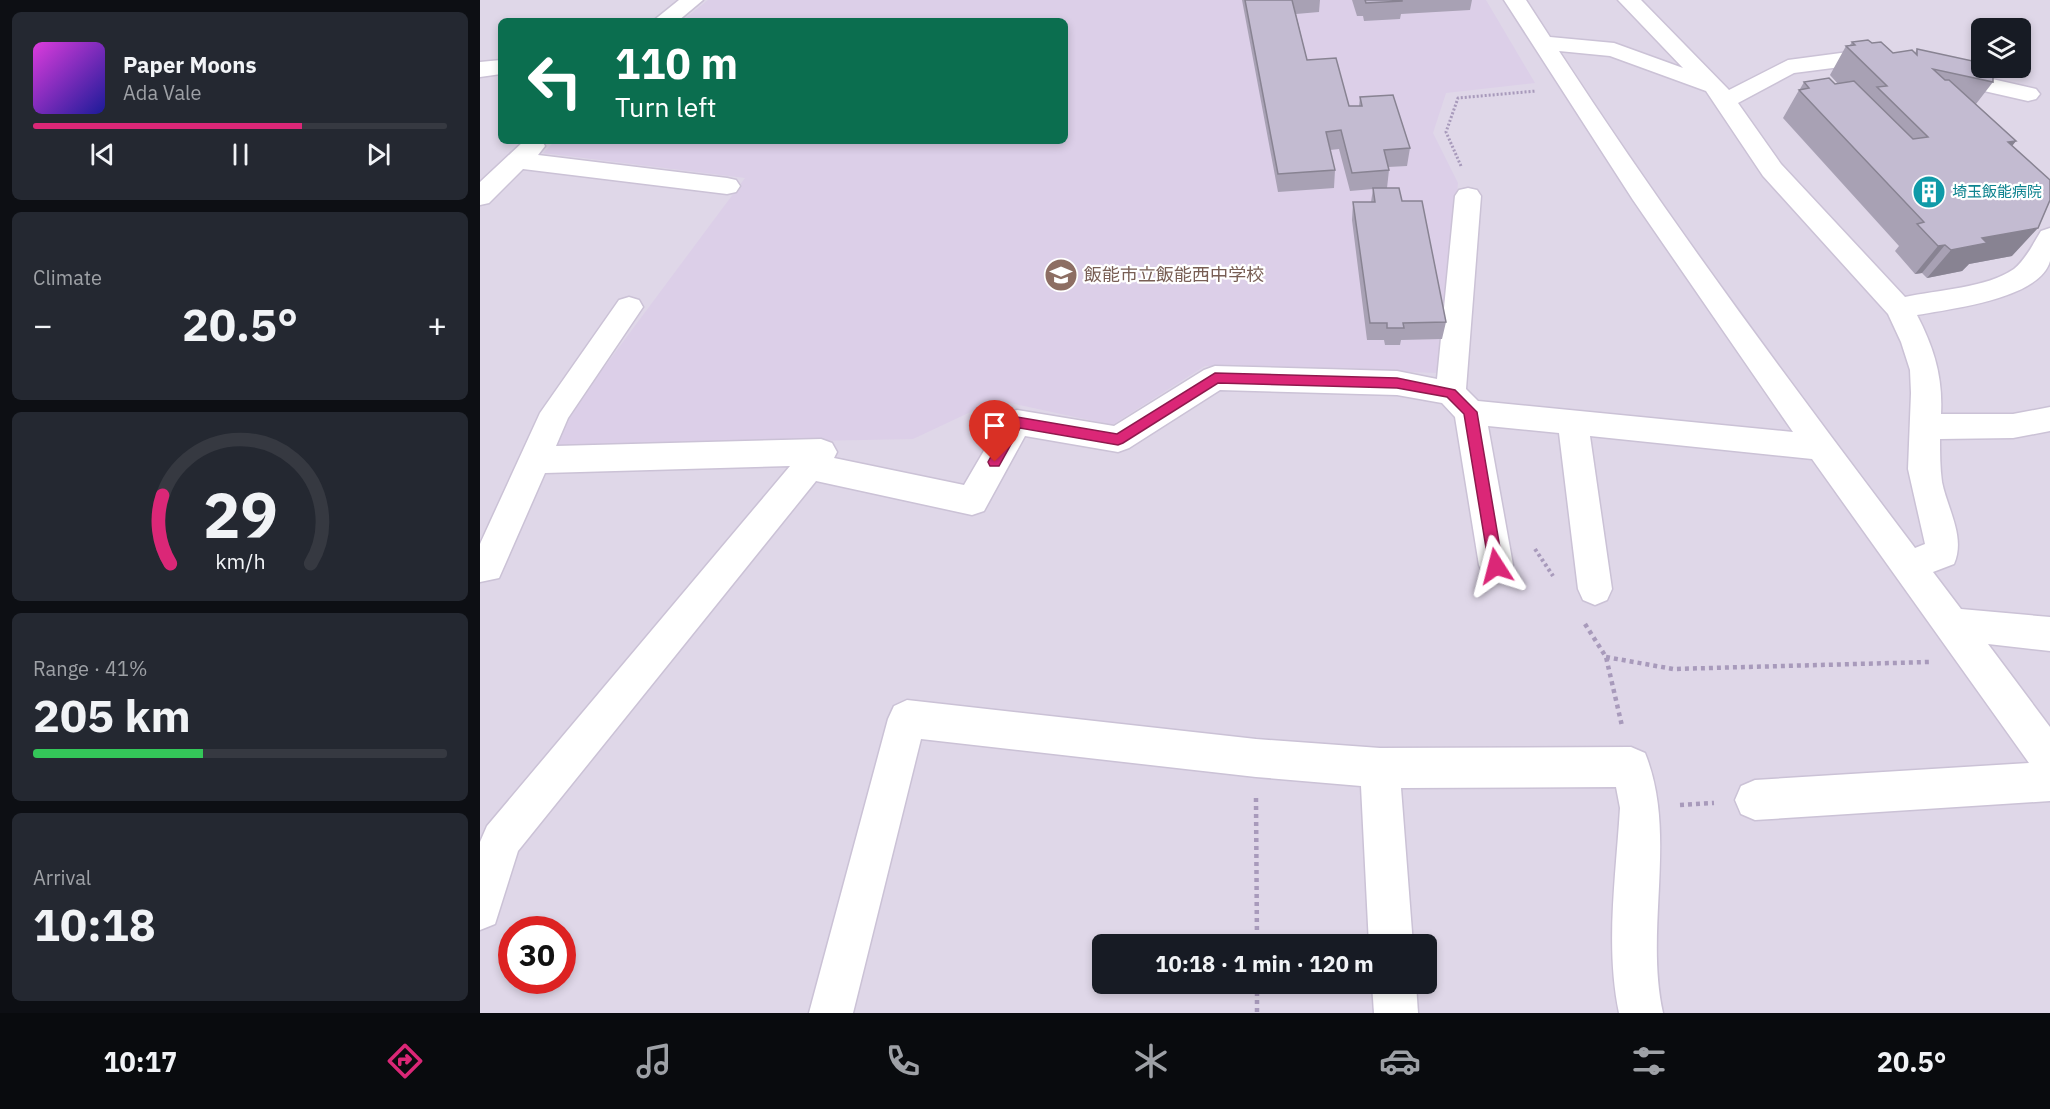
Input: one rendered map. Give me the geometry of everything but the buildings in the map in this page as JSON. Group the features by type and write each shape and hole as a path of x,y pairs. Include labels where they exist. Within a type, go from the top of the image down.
{"street":[{"path":"668,18 692,0"},
{"path":"1515,0 1658,220 1819,447 2050,759"},
{"path":"1629,0 1720,95 1772,170 1899,308 1916,340 1926,380 1924,427 1926,481 1942,536 1942,553 1908,566"},
{"path":"1541,43 1614,50 1720,95 1788,68 1856,58 1919,70 2035,100 2018,78"},
{"path":"480,70 498,67"},
{"path":"480,197 535,144"},
{"path":"519,161 728,186"},
{"path":"1468,196 1460,403 1494,553"},
{"path":"1899,308 1998,287 2022,277 2042,254 2050,237"},
{"path":"480,567 487,567 555,413 629,307"},
{"path":"809,466 972,501 1017,422 1118,439 1215,378 1397,383 1460,403 1573,424 1819,447"},
{"path":"1924,427 2013,426 2050,419"},
{"path":"1573,424 1595,589"},
{"path":"480,909 501,840 821,452 533,460"},
{"path":"1951,624 2050,634"},
{"path":"831,1013 906,719 1256,758 1380,768 1631,767 1640,808 1634,947 1635,990 1641,1013"},
{"path":"1380,768 1390,934"},
{"path":"1755,800 2050,781"},
{"path":"1395,994 1396,1013"}],"path":[{"path":"1468,196 1466,178 1446,132 1458,98 1570,87"},
{"path":"1494,553 1532,545 1557,582"},
{"path":"1582,620 1606,657 1631,767"},
{"path":"1606,657 1673,669 1979,661"},
{"path":"1256,758 1257,934"},
{"path":"1640,808 1755,800"},
{"path":"1257,994 1257,1013"}],"shaded area":[{"path":"480,0 2050,0 2050,1013 480,1013"},
{"name":"飯能市立飯能西中学校","path":"708,0 1486,0 1535,83 1446,93 1433,133 1458,183 1440,373 1205,366 1112,425 996,400 913,439 555,446 573,409 745,178 543,153 552,144 1068,144 1068,18 686,18"}],"place":[{"name":"埼玉飯能病院","path":"1929,192"},
{"name":"飯能市立飯能西中学校","path":"1061,275"}],"route":[{"path":"995,462 1017,422 1118,439 1215,378 1397,383 1450,393 1470,412 1496,566"}]}
